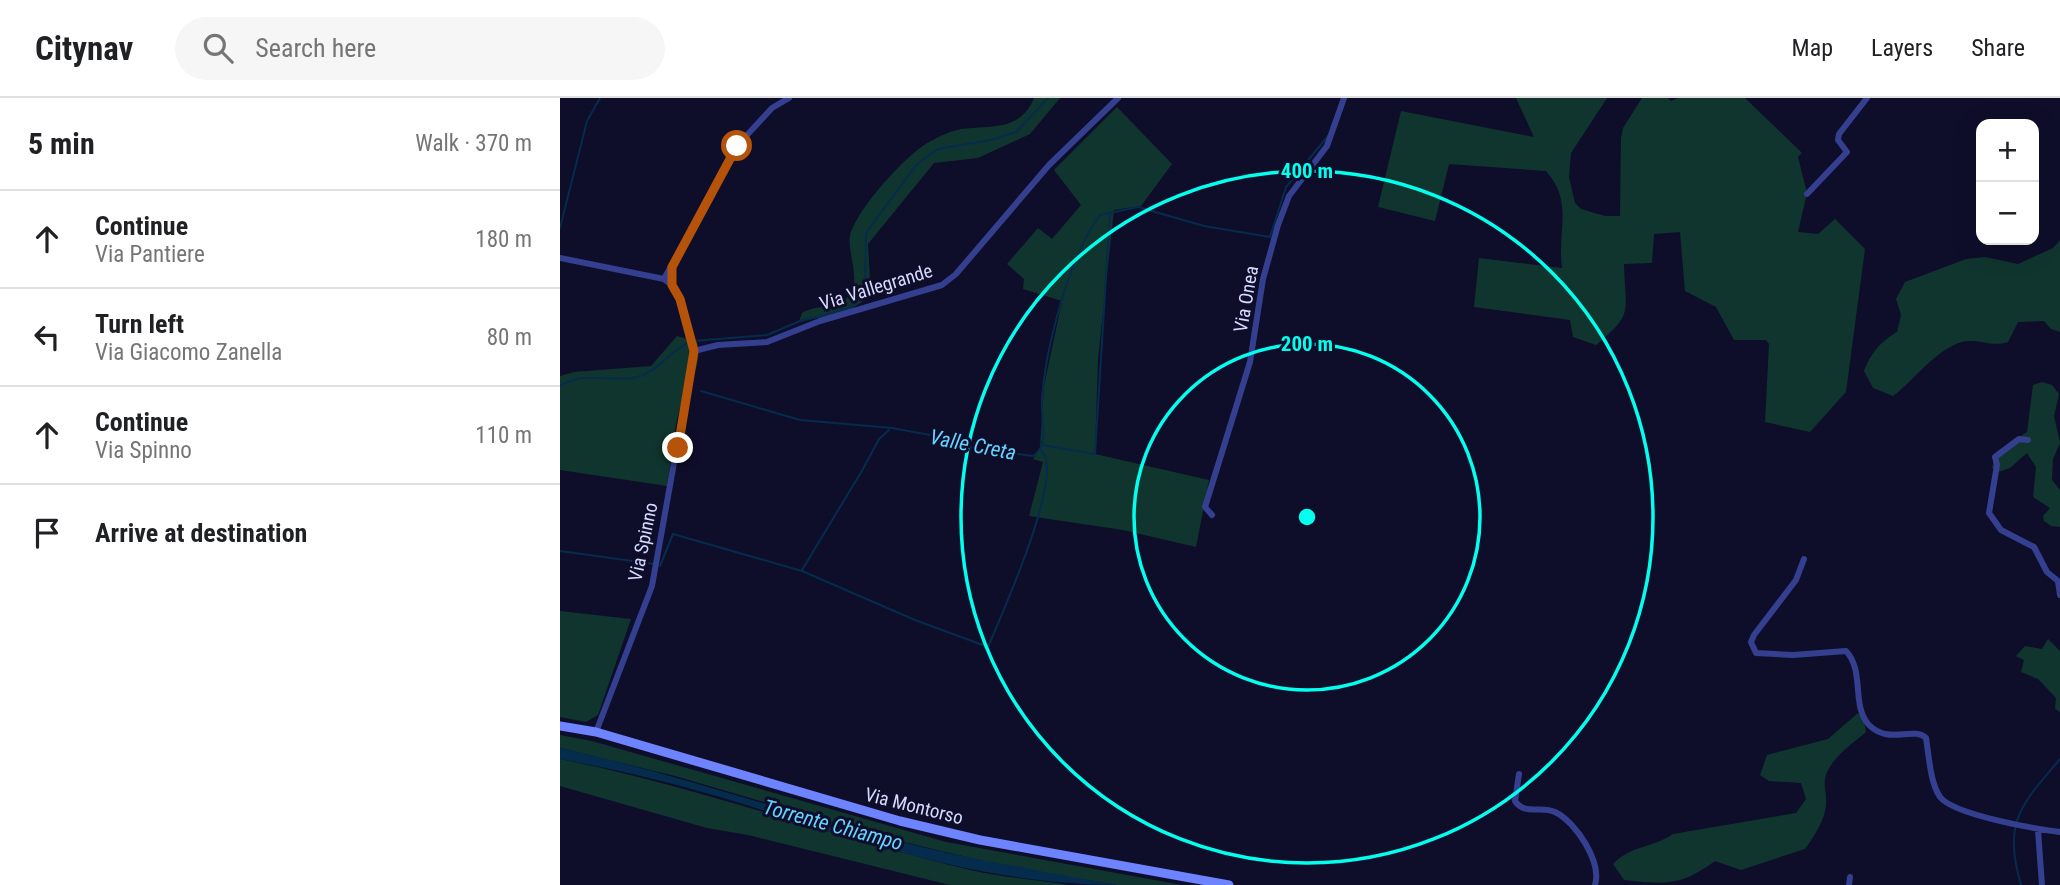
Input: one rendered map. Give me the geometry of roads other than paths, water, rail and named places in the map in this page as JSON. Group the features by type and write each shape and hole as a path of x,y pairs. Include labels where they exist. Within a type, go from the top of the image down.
{"main road":[{"name":"Via Montorso","path":"560,726 596,732 900,821 980,840 1229,885"}],"street":[{"path":"664,279 737,146 772,108 789,98"},
{"name":"Via Onea","path":"1212,515 1205,507 1250,362 1263,279 1278,225 1289,196 1327,146 1344,98"},
{"path":"1807,194 1847,152 1838,140 1839,134 1867,98"},
{"name":"Via Vallegrande","path":"694,351 718,345 767,342 820,321 942,285 956,274 1051,163 1113,99"},
{"path":"560,258 664,279 672,285 680,299 694,351"},
{"path":"672,267 672,285"},
{"name":"Via Spinno","path":"596,732 652,586 694,351"},
{"path":"2028,440 2019,439 1995,457 1997,465 1989,513 2001,530 2034,547 2047,572 2058,581 2060,595"},
{"path":"1804,559 1796,580 1754,635 1751,642 1756,653 1846,651 1854,662 1862,716 1877,732 1887,735 1923,734 1935,785 1947,804 2038,830 2060,832"},
{"path":"1519,774 1515,801 1520,807 1530,811 1550,810 1559,814 1585,844 1598,877 1595,885"},
{"path":"2038,830 2042,885"},
{"path":"1849,885 1850,877"}],"water":[{"path":"560,748 641,768 912,845 1117,885 1020,878 926,859 695,790 560,759"}],"waterway":[{"path":"560,228 587,121 600,98"},
{"path":"693,341 767,335 800,321 846,309 855,304 865,283 866,233 917,164 938,149 991,140 1016,132 1048,98"},
{"name":"Valle Creta","path":"701,391 800,420 892,428 952,439 972,448 1033,456 1042,445 1044,379 1060,304 1078,254 1100,215 1138,207 1204,226 1270,237 1286,187 1328,136"},
{"path":"1042,445 1095,454 1110,213"},
{"path":"560,386 579,379 637,377 651,371 688,343"},
{"name":"Valle Creta","path":"802,570 879,439 889,430"},
{"path":"660,566 673,534 802,571 915,620 988,647 1017,578 1039,514 1047,464 1041,451"},
{"name":"Valle Creta","path":"560,551 654,564"},
{"path":"2021,885 2014,845 2019,816 2034,790 2060,759"},
{"name":"Torrente Chiampo","path":"993,863 1035,871"}]}
